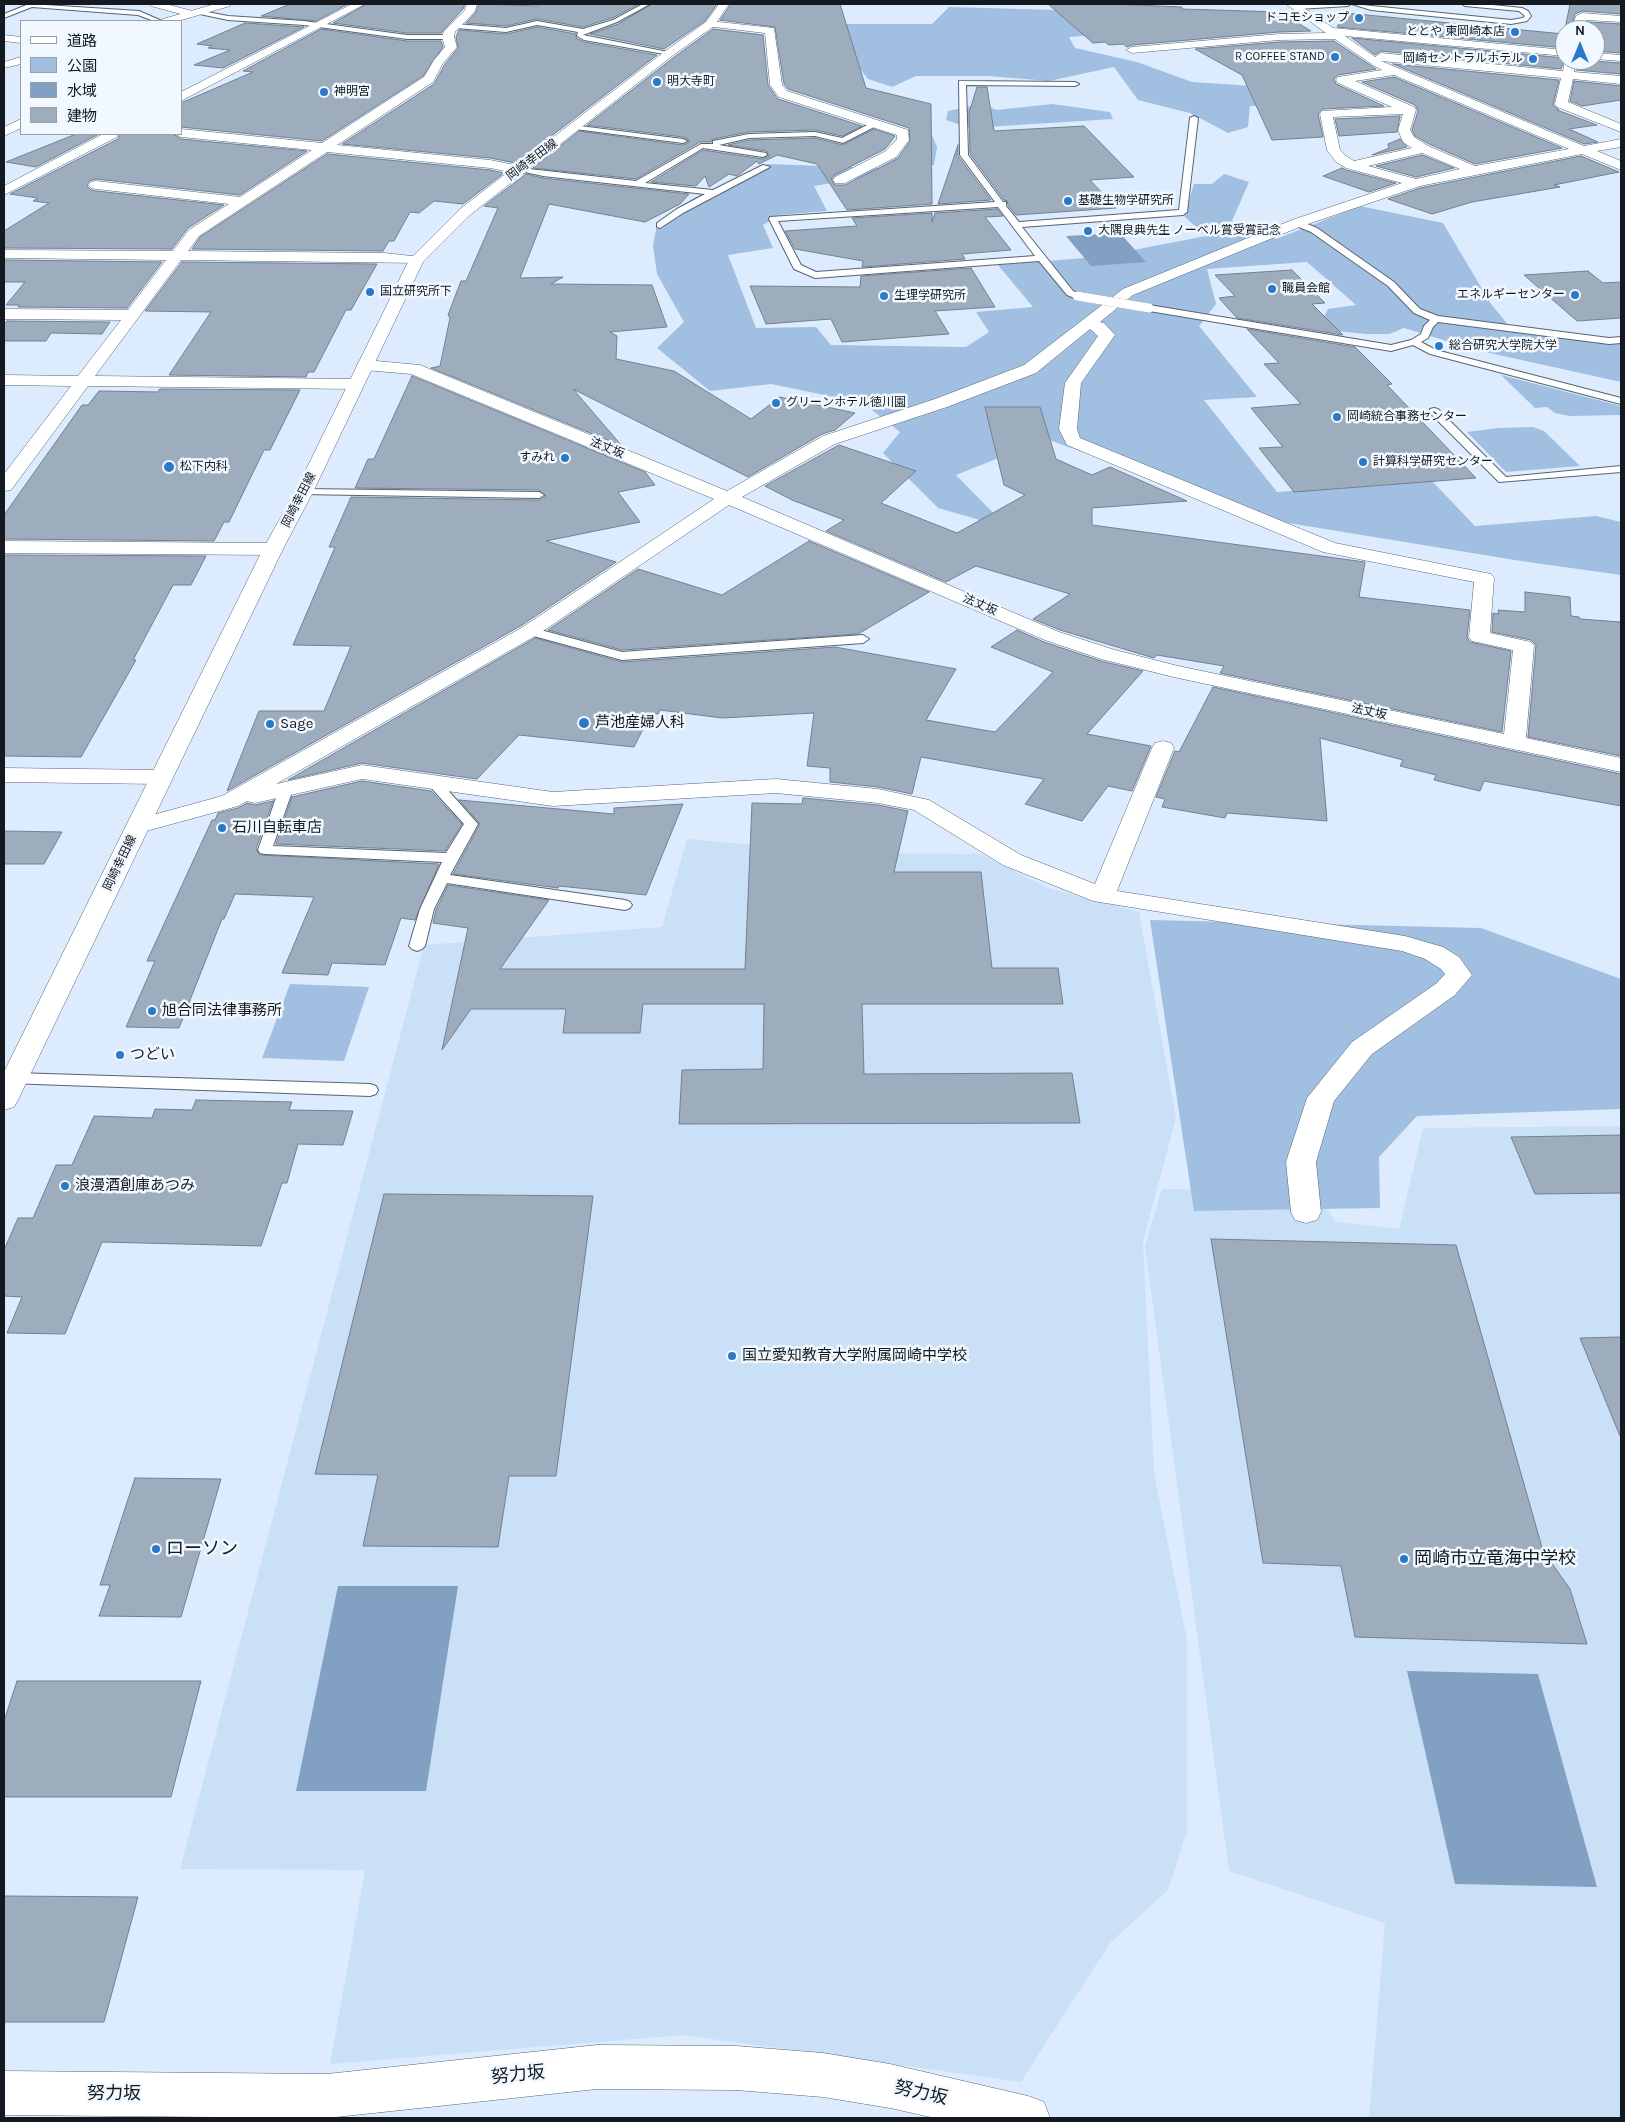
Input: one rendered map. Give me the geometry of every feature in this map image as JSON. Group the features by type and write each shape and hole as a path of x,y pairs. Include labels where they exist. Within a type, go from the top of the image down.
{"street":[{"path":"155,4 195,13"},
{"path":"170,20 226,4"},
{"path":"182,97 360,4"},
{"path":"4,486 194,234 242,201 328,148 429,79 438,62 452,47 448,36 470,11 472,4"},
{"name":"岡崎幸田線","path":"4,1100 273,549 304,492 354,384 416,260 465,212 668,54 710,24 724,4"},
{"path":"1294,6 1366,56 1395,71 1621,166"},
{"path":"1581,20 1582,16 1621,19"},
{"path":"710,24 770,30 776,85 783,94 903,133 903,140 892,154 840,180"},
{"path":"1132,50 1334,33 1555,52"},
{"path":"4,38 20,40"},
{"path":"1366,56 1621,80"},
{"path":"1605,57 1621,58"},
{"path":"4,65 20,61"},
{"path":"1569,70 1562,104 1621,128"},
{"path":"1395,71 1342,80 1410,110"},
{"path":"1600,78 1621,87"},
{"path":"1410,110 1404,130 1408,139 1423,149 1474,170"},
{"path":"1410,110 1326,114 1334,150 1341,159 1351,165 1416,183"},
{"path":"4,116 20,118"},
{"path":"4,132 20,124"},
{"path":"182,133 490,164 520,170"},
{"path":"4,191 110,135"},
{"path":"230,801 530,631 728,498 829,440 941,403 1030,369 1128,292 1298,223 1416,183 1474,170 1621,143"},
{"path":"1351,165 1423,149"},
{"path":"96,185 242,201"},
{"path":"4,254 384,257 416,260"},
{"path":"4,314 133,315"},
{"path":"1087,324 1098,326 1107,335 1074,383 1068,429 1072,441 1330,548 1484,578 1479,637 1524,646 1514,742"},
{"name":"法丈坂","path":"365,365 414,369 728,498 1052,636 1108,655 1178,672 1621,765"},
{"path":"4,380 354,384"},
{"path":"4,458 24,458"},
{"path":"4,547 273,549"},
{"path":"1102,896 1163,748"},
{"path":"139,826 230,801 362,772 553,799 776,786 878,796 921,805 1012,860 1102,896 1405,944 1434,953 1450,964 1459,975 1446,989 1362,1048 1321,1098 1301,1162 1306,1212"},
{"path":"4,775 161,777"},
{"name":"努力坂","path":"4,2093 326,2096 597,2067 736,2068 823,2075 890,2086 1028,2118"}],"lane":[{"path":"4,16 33,4 138,13 156,20"},
{"path":"456,26 506,30 537,23 583,31 615,21 647,4"},
{"path":"1294,6 1348,4"},
{"path":"1355,4 1372,8 1511,22 1525,20 1528,16 1526,12 1520,9 1465,4"},
{"path":"195,13 228,18 318,25 408,37 448,36"},
{"path":"583,31 579,35 584,38 668,54"},
{"path":"1075,84 962,83 964,154 1003,204 1015,225 1070,294 1391,348 1414,342 1424,336 1429,326 1436,319"},
{"path":"1015,225 1183,212 1194,118"},
{"path":"637,184 696,149 708,145 749,136 814,134 843,141 876,124"},
{"path":"575,128 682,141"},
{"path":"708,145 763,155"},
{"path":"660,225 680,211 766,168"},
{"path":"520,170 714,193"},
{"path":"1003,204 772,219 797,267 814,274 1041,258"},
{"path":"1298,223 1314,230 1391,284 1417,311 1436,319 1608,341 1621,340"},
{"path":"1414,342 1433,352 1621,401"},
{"path":"1434,410 1503,480 1621,469"},
{"path":"304,492 539,495"},
{"path":"530,631 622,656 863,638"},
{"path":"417,946 428,909 451,858 471,824 433,782"},
{"path":"286,789 265,850 451,858"},
{"path":"442,878 624,905"},
{"path":"14,1080 370,1090"}],"shaded area":[{"name":"国立愛知教育大学附属岡崎中学校","path":"687,839 841,853 981,854 1048,888 1139,912 1176,1118 1143,1241 1154,1472 1187,1641 1187,1831 1168,1890 1110,1943 1021,2082 683,2035 330,2064 365,1870 180,1869 424,945 662,927"},
{"name":"岡崎市立竜海中学校","path":"1621,1126 1621,2118 1369,2118 1385,1923 1229,1871 1145,1246 1162,1189 1282,1190 1321,1201 1336,1222 1399,1229 1423,1128"}],"green space":[{"path":"949,7 1165,13 1109,34 1069,37 1075,48 1137,62 1192,82 1268,87 1320,107 1250,106 1248,127 1228,133 1190,113 1138,100 1114,67 1049,81 988,76 916,76 892,87 868,79 861,70 794,70 824,24 932,24"},
{"path":"981,104 997,110 1052,104 1110,112 1113,119 970,128 946,120 948,111"},
{"path":"927,123 937,147 934,165 894,167 867,177 814,186 827,211 780,215 763,225 773,248 728,255 756,328 816,327 831,345 966,347 989,332 976,312 1033,307 998,265 1097,257 1206,236 1184,216 1194,184 1212,184 1224,174 1249,182 1232,221 1276,239 1360,206 1443,223 1491,304 1514,332 1621,343 1621,382 1476,350 1404,328 1389,334 1366,334 1317,329 1328,309 1356,305 1307,262 1207,269 1216,304 1199,326 1257,397 1204,400 1277,492 1432,481 1475,526 1596,516 1621,522 1621,575 1521,561 1282,522 1046,439 956,475 1008,528 938,508 883,453 900,432 863,403 771,384 710,391 657,348 684,322 657,274 653,246 657,224 694,198 768,164 878,168 905,153"},
{"path":"1501,375 1621,406 1621,415 1569,416 1555,413 1547,407 1535,408"},
{"path":"1533,427 1544,431 1580,466 1506,472 1467,432 1498,428"},
{"path":"1150,920 1481,928 1621,979 1621,1109 1417,1116 1379,1157 1380,1208 1194,1211"},
{"path":"290,984 369,987 344,1061 262,1058"}],"water":[{"path":"1120,233 1146,262 1091,266 1066,236"},
{"path":"338,1586 458,1586 426,1791 296,1791"},
{"path":"1407,1671 1538,1674 1597,1887 1455,1884"}],"building":[{"path":"290,4 348,4 316,21 261,16"},
{"path":"367,4 465,4 463,9 441,33 407,33 333,23"},
{"path":"479,4 537,6 541,4 639,4 612,18 583,27 537,19 506,26 466,23 476,12"},
{"path":"652,4 717,4 705,21 664,49 590,34 618,24"},
{"path":"731,4 840,4 866,88 931,104 932,204 847,210 817,164 777,155 759,164 757,161 737,176 729,174 709,187 705,176 696,186 651,182 703,150 763,159 769,156 766,151 728,145 749,140 815,138 843,145 874,129 895,136 885,149 834,175 831,179 835,185 845,185 897,159 910,141 909,128 788,89 784,84 775,27 720,20"},
{"path":"1048,4 1111,4 1182,7 1182,9 1280,12 1311,31 1279,32 1127,47 1123,44 1093,43"},
{"path":"1570,4 1621,4 1621,14 1582,11 1575,14 1573,20 1567,20"},
{"path":"1346,13 1555,33 1555,47 1337,27"},
{"path":"245,23 304,27 223,68 194,65 230,50 208,48 212,46 197,44"},
{"path":"1605,23 1621,24 1621,53 1605,52"},
{"path":"537,27 576,34 576,38 584,42 657,55 516,163 490,158 342,144 434,84 445,64 458,48 456,37 459,30 506,34"},
{"path":"321,29 407,41 441,41 443,47 423,76 322,141 182,127 182,103 253,72 243,71"},
{"path":"713,29 763,35 768,85 778,99 862,126 842,136 815,130 749,132 713,139 711,142 700,142 636,179 533,168 579,131 683,145 688,143 689,140 683,137 587,125"},
{"path":"1352,38 1555,57 1555,68 1381,51 1375,55"},
{"path":"1334,41 1376,69 1338,75 1334,79 1336,84 1384,106 1322,109 1318,114 1323,137 1272,140 1242,75 1195,49 1279,42"},
{"path":"1605,62 1621,63 1621,74 1576,70 1605,70"},
{"path":"1393,64 1559,80 1553,105 1559,110 1557,110 1597,125 1569,129 1598,142 1584,144"},
{"path":"1394,77 1562,148 1475,164 1415,136 1412,130 1418,111 1415,105 1362,82"},
{"path":"1574,81 1621,86 1621,100 1582,106 1570,101"},
{"path":"977,87 987,87 994,131 1084,126 1134,177 1090,180 1116,208 1016,215 970,154 969,113"},
{"path":"1400,116 1397,132 1339,136 1335,119"},
{"path":"74,135 97,135 36,167 6,162"},
{"path":"120,135 175,135 181,139 307,151 240,195 96,179 89,181 87,186 91,190 96,191 224,205 188,228 172,249 4,248 4,231 49,203 33,201 38,198 10,194 118,139"},
{"path":"1400,139 1407,147 1372,155 1389,148 1388,144"},
{"path":"958,145 958,156 991,200 938,204"},
{"path":"327,154 504,173 463,204 434,201 419,213 410,212 394,241 389,241 383,251 192,249 200,237"},
{"path":"1422,155 1454,168 1416,177 1376,166"},
{"path":"1581,156 1619,172 1554,185 1560,187 1472,202 1432,214 1388,199 1420,188"},
{"path":"1342,168 1396,183 1369,192 1323,176"},
{"path":"526,174 543,178 689,194 680,204 645,222 549,204 520,278 563,277 551,284 652,285 667,327 610,332 617,336 616,359 674,371 751,419 780,397 855,413 835,430 822,434 748,477 573,389 622,446 431,368 440,366 450,318 448,315 461,281 466,281 498,208 484,206"},
{"path":"997,209 1003,216 985,217 1011,250 962,254 965,259 862,267 863,261 795,249 785,231 857,226 852,218 932,213 932,222 935,213"},
{"path":"4,260 162,262 127,308 18,307 19,305 6,305 25,282 4,282"},
{"path":"182,262 377,264 351,310 346,310 314,372 308,372 306,377 169,375 211,312 145,311"},
{"path":"971,268 995,307 935,311 949,334 842,342 831,319 766,324 750,286 860,287 861,276"},
{"path":"1292,270 1325,303 1312,304 1343,335 1237,318 1219,298 1235,296 1215,275"},
{"path":"1588,271 1603,283 1621,282 1621,318 1577,321 1524,275"},
{"path":"7,321 110,322 102,334 51,333 46,341 4,341 4,325"},
{"path":"1247,329 1355,347 1392,384 1387,385 1476,478 1294,492 1259,448 1283,447 1251,408 1301,404 1264,364 1279,363"},
{"path":"412,376 645,472 655,485 618,492 640,522 546,541 616,562 522,625 227,791 259,711 324,711 351,646 293,645 335,547 329,547 351,497 539,500 546,496 539,490 355,488 368,459 374,459"},
{"path":"160,389 300,390 270,450 264,450 229,522 224,522 214,541 4,539 4,515 82,405 88,405 99,391 158,392"},
{"path":"985,407 1040,407 1056,459 1092,475 1110,467 1187,501 1092,508 1092,525 1365,562 1359,597 1470,610 1467,637 1470,642 1511,651 1502,732 1220,673 1224,666 1157,655 1154,658 1060,630 1033,619 1070,594 976,566 946,582 826,531 844,520 792,500 765,486 839,445 916,471 881,503 957,533 1025,495 1004,485"},
{"path":"809,541 929,592 858,634 622,650 548,630 638,569 722,595"},
{"path":"4,555 206,556 191,585 173,585 133,660 136,660 81,757 4,756"},
{"path":"1525,592 1570,597 1571,616 1579,617 1580,619 1621,622 1621,756 1528,737 1536,645 1531,640 1492,632 1493,613 1499,614 1498,610 1525,612"},
{"path":"1017,630 1044,642 1101,661 1143,671 1087,734 1151,746 1132,791 1108,786 1082,821 1025,804 1044,779 921,757 912,794 878,787 830,782 830,768 807,766 814,713 722,718 660,710 658,714 651,713 634,747 519,735 477,779 362,763 288,780 535,638 622,662 835,647 956,669 926,720 995,732 1053,672 991,647"},
{"path":"1213,687 1621,774 1621,806 1484,781 1480,791 1434,780 1436,775 1400,766 1403,760 1320,738 1327,821 1227,813 1225,818 1162,807 1165,799 1156,797 1175,751 1179,752"},
{"path":"362,781 431,791 462,824 445,851 276,844 292,797"},
{"path":"803,798 878,805 908,811 894,872 981,872 992,968 1058,968 1063,1004 862,1004 864,1074 1072,1073 1080,1123 679,1124 682,1070 763,1069 764,1004 643,1004 640,1033 563,1033 566,1009 471,1009 442,1050 468,928 433,923 436,910 448,885 549,900 500,969 745,969 752,803 802,804"},
{"path":"459,800 614,814 614,808 683,804 646,895 559,886 558,888 453,874 480,824"},
{"path":"273,801 256,849 260,855 439,864 415,920 401,918 385,965 332,963 328,975 282,973 314,897 235,894 224,919 222,919 179,1028 126,1027 155,961 147,961 212,820 215,820 218,813 238,808 247,803 255,805"},
{"path":"4,831 62,832 44,864 4,864"},
{"path":"196,1100 292,1102 289,1110 353,1111 343,1145 298,1144 287,1183 282,1183 261,1246 102,1242 65,1334 7,1333 22,1297 4,1296 4,1250 18,1218 33,1218 56,1165 72,1165 94,1116 152,1118 155,1109 192,1110"},
{"path":"1621,1135 1621,1193 1535,1194 1511,1137"},
{"path":"384,1194 593,1196 556,1476 509,1476 498,1547 363,1546 378,1475 315,1474"},
{"path":"1211,1239 1456,1245 1543,1551 1570,1589 1587,1644 1355,1637 1341,1566 1263,1563"},
{"path":"1621,1337 1621,1436 1620,1436 1580,1338"},
{"path":"135,1478 221,1479 181,1617 99,1616 110,1585 100,1585"},
{"path":"17,1681 201,1681 171,1797 4,1797 4,1721"},
{"path":"4,1896 138,1897 104,2022 4,2022"}],"place":[{"name":"ドコモショップ","path":"1359,18"},
{"name":"ととや 東岡崎本店","path":"1515,32"},
{"name":"R COFFEE STAND","path":"1335,57"},
{"name":"岡崎セントラルホテル","path":"1533,59"},
{"name":"明大寺町","path":"657,82"},
{"name":"神明宮","path":"324,92"},
{"name":"基礎生物学研究所","path":"1068,201"},
{"name":"大隅良典先生 ノーベル賞受賞記念","path":"1088,231"},
{"name":"職員会館","path":"1272,289"},
{"name":"国立研究所下","path":"370,292"},
{"name":"エネルギーセンター","path":"1575,295"},
{"name":"生理学研究所","path":"884,296"},
{"name":"総合研究大学院大学","path":"1439,346"},
{"name":"グリーンホテル徳川園","path":"776,403"},
{"name":"岡崎統合事務センター","path":"1337,417"},
{"name":"すみれ","path":"565,458"},
{"name":"計算科学研究センター","path":"1363,462"},
{"name":"松下内科","path":"169,467"},
{"name":"芦池産婦人科","path":"584,723"},
{"name":"Sage","path":"270,724"},
{"name":"石川自転車店","path":"222,828"},
{"name":"旭合同法律事務所","path":"152,1011"},
{"name":"つどい","path":"120,1055"},
{"name":"浪漫酒創庫あつみ","path":"65,1186"},
{"name":"国立愛知教育大学附属岡崎中学校","path":"732,1356"},
{"name":"ローソン","path":"156,1549"},
{"name":"岡崎市立竜海中学校","path":"1404,1559"}]}
